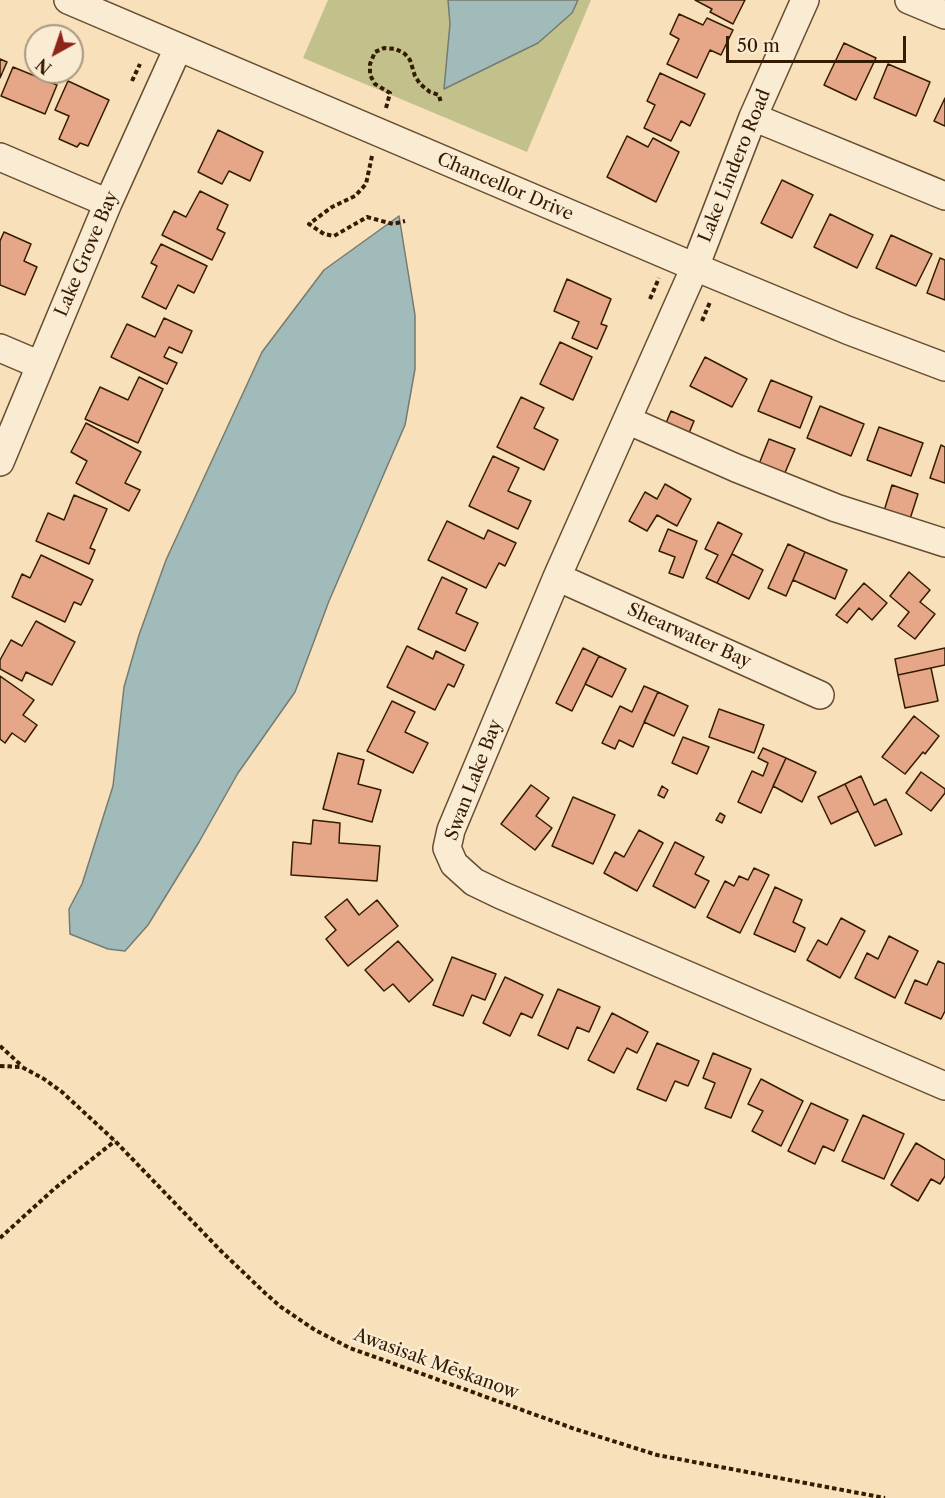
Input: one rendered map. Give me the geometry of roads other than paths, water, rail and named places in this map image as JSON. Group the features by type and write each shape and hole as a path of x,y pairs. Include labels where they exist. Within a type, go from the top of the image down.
{"street":[{"name":"Chancellor Drive","path":"68,0 695,267 847,330 945,367"},
{"name":"Lake Lindero Road","path":"695,267 753,117 805,0"},
{"path":"909,0 945,15"},
{"name":"Lake Grove Bay","path":"0,462 108,203 178,48"},
{"path":"753,117 945,196"},
{"path":"0,157 108,203"},
{"name":"Swan Lake Bay","path":"695,267 557,577 451,830 447,848 454,864 474,882 501,895 945,1086"},
{"path":"0,348 40,365"},
{"path":"627,420 736,468 836,508 945,543"},
{"name":"Shearwater Bay","path":"557,577 820,695"}],"water":[{"path":"448,0 578,0 572,13 538,43 444,89 450,24"},
{"path":"399,216 415,315 415,369 405,425 329,601 295,692 238,773 148,925 125,951 108,949 70,934 69,909 82,884 113,786 124,687 139,635 166,560 262,352 324,270"}]}
